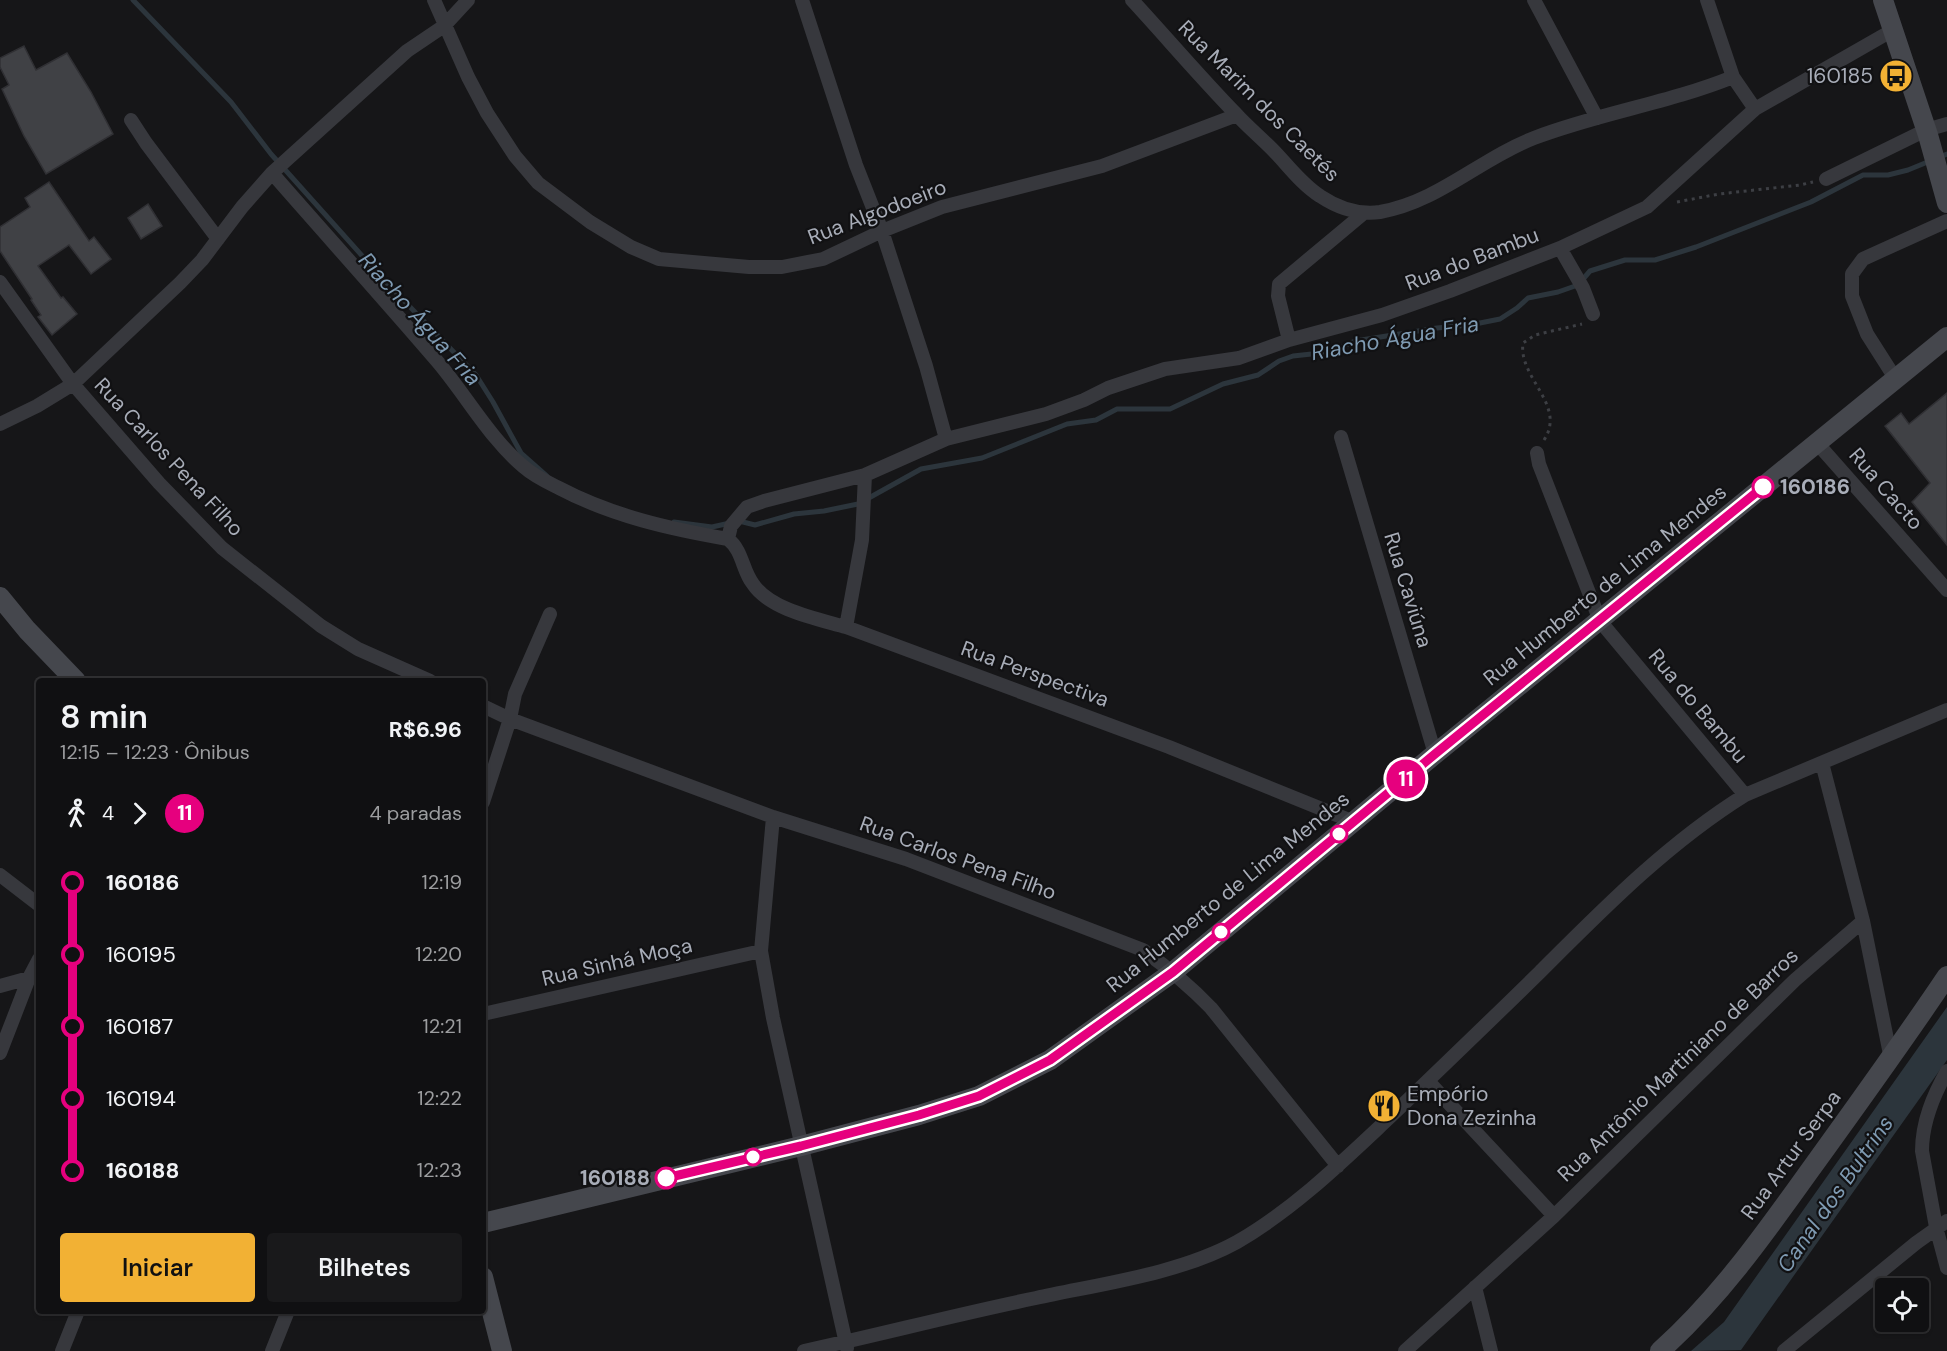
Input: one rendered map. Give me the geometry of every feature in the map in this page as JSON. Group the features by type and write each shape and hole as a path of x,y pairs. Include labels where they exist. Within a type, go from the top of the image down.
{"street":[{"name":"Rua Algodoeiro","path":"434,0 444,26 487,113 515,156 538,183 556,199 631,247 659,259 749,267 782,267 823,259 882,231 942,207 1102,166 1237,115"},
{"path":"0,424 37,406 73,384 202,260 242,207 273,172 407,51 444,26 468,0"},
{"path":"802,0 856,165 882,231 926,366 946,439"},
{"name":"Rua Marim dos Caetés","path":"1132,0 1237,115 1312,191 1346,210 1364,213 1381,211 1428,197 1493,158 1533,138 1707,87 1733,77"},
{"path":"1534,0 1597,118"},
{"path":"1707,0 1733,77 1755,109"},
{"path":"1883,0 1927,132 1944,194"},
{"path":"1560,248 1647,207 1755,109 1893,30"},
{"path":"131,120 218,239"},
{"path":"1826,178 1947,124"},
{"path":"273,172 439,363 495,437 523,467 540,479 580,500 624,516 697,534 730,532"},
{"path":"1289,340 1278,296 1279,284 1364,213"},
{"path":"1895,378 1867,334 1851,296 1852,274 1863,259 1947,221"},
{"name":"Rua do Bambu","path":"730,532 747,507 764,501 865,479 946,439 1046,414 1108,388 1165,369 1239,357 1289,340 1382,315 1560,248 1583,288 1593,314"},
{"name":"Rua Carlos Pena Filho","path":"0,282 73,384 159,483 222,548 321,626 358,649 423,678"},
{"name":"Rua Humberto de Lima Mendes","path":"486,1222 919,1115 979,1096 1050,1060 1173,972 1435,754 1947,337"},
{"name":"Rua Caviúna","path":"1341,437 1435,754"},
{"name":"Rua Cacto","path":"1817,443 1947,590"},
{"name":"Rua do Bambu","path":"1537,453 1539,464 1600,621 1745,795"},
{"path":"846,627 862,540 865,479"},
{"name":"Rua Perspectiva","path":"730,532 752,584 759,592 795,613 846,627 1169,747 1354,822"},
{"path":"0,597 27,630 73,678"},
{"path":"486,793 510,719 515,694 550,614"},
{"name":"Rua Carlos Pena Filho","path":"486,707 510,719 773,817 906,859 1143,950 1193,988 1338,1166"},
{"path":"804,1351 846,1347 942,1318 1155,1272 1196,1260 1234,1243 1268,1223 1338,1166 1593,919 1688,834 1745,795 1947,710"},
{"path":"1822,764 1863,921 1891,1059"},
{"path":"773,817 761,951 771,1008 846,1347"},
{"path":"0,875 36,903"},
{"name":"Rua Antônio Martiniano de Barros","path":"1405,1351 1554,1216 1795,980 1863,921"},
{"name":"Rua Sinhá Moça","path":"486,1013 761,951"},
{"path":"0,1053 28,978 36,964"},
{"name":"Rua Artur Serpa","path":"1660,1351 1694,1319 1740,1267 1891,1059 1947,976"},
{"path":"0,986 28,978"},
{"path":"1947,1071 1929,1108 1922,1141 1922,1151 1942,1224 1947,1268"},
{"path":"1428,1081 1554,1216"},
{"path":"1784,1351 1942,1224"},
{"path":"1475,1287 1491,1351"},
{"path":"486,1289 502,1351"},
{"path":"62,1351 77,1314"},
{"path":"272,1351 287,1314"}],"path":[{"path":"1647,207 1719,194 1800,185 1826,178"},
{"path":"1537,453 1549,430 1549,412 1524,362 1523,343 1535,334 1583,324 1591,320 1593,314"}],"water":[{"name":"Canal dos Bultrins","path":"1947,1007 1947,1060 1741,1350 1691,1351 1724,1322"}],"building":[{"path":"24,46 36,70 67,53 113,134 46,174 24,136 2,89 9,85 0,67 0,58"},
{"path":"49,182 89,241 94,237 111,259 91,274 69,245 38,266 61,298 63,297 77,314 52,335 38,317 41,315 32,299 0,251 0,227 30,207 25,198"},
{"path":"148,204 162,226 141,239 128,218"},
{"path":"1947,393 1947,545 1912,502 1930,483 1885,426 1901,413 1909,424"}],"waterway":[{"name":"Riacho Água Fria","path":"133,0 231,102 271,154 382,278 476,375 521,453 547,476"},
{"name":"Riacho Água Fria","path":"739,521 755,525 794,514 858,504 921,469 982,458 1067,424 1096,420 1117,409 1170,409 1223,384 1258,375 1279,361 1293,356 1330,352 1355,341 1500,319 1528,298 1578,285 1590,271 1625,260 1655,260 1696,247 1811,202 1863,175 1888,175 1908,170 1947,154"},
{"name":"Riacho Água Fria","path":"674,522 712,527 730,523"}],"bus line":[{"name":"11","path":"666,1178 919,1115 979,1096 1050,1060 1173,972 1435,754 1763,487"}],"place":[{"name":"160185","path":"1896,76"},
{"name":"160186","path":"1763,487"},
{"name":"Empório Dona Zezinha","path":"1384,1106"},
{"name":"160188","path":"666,1178"}]}
